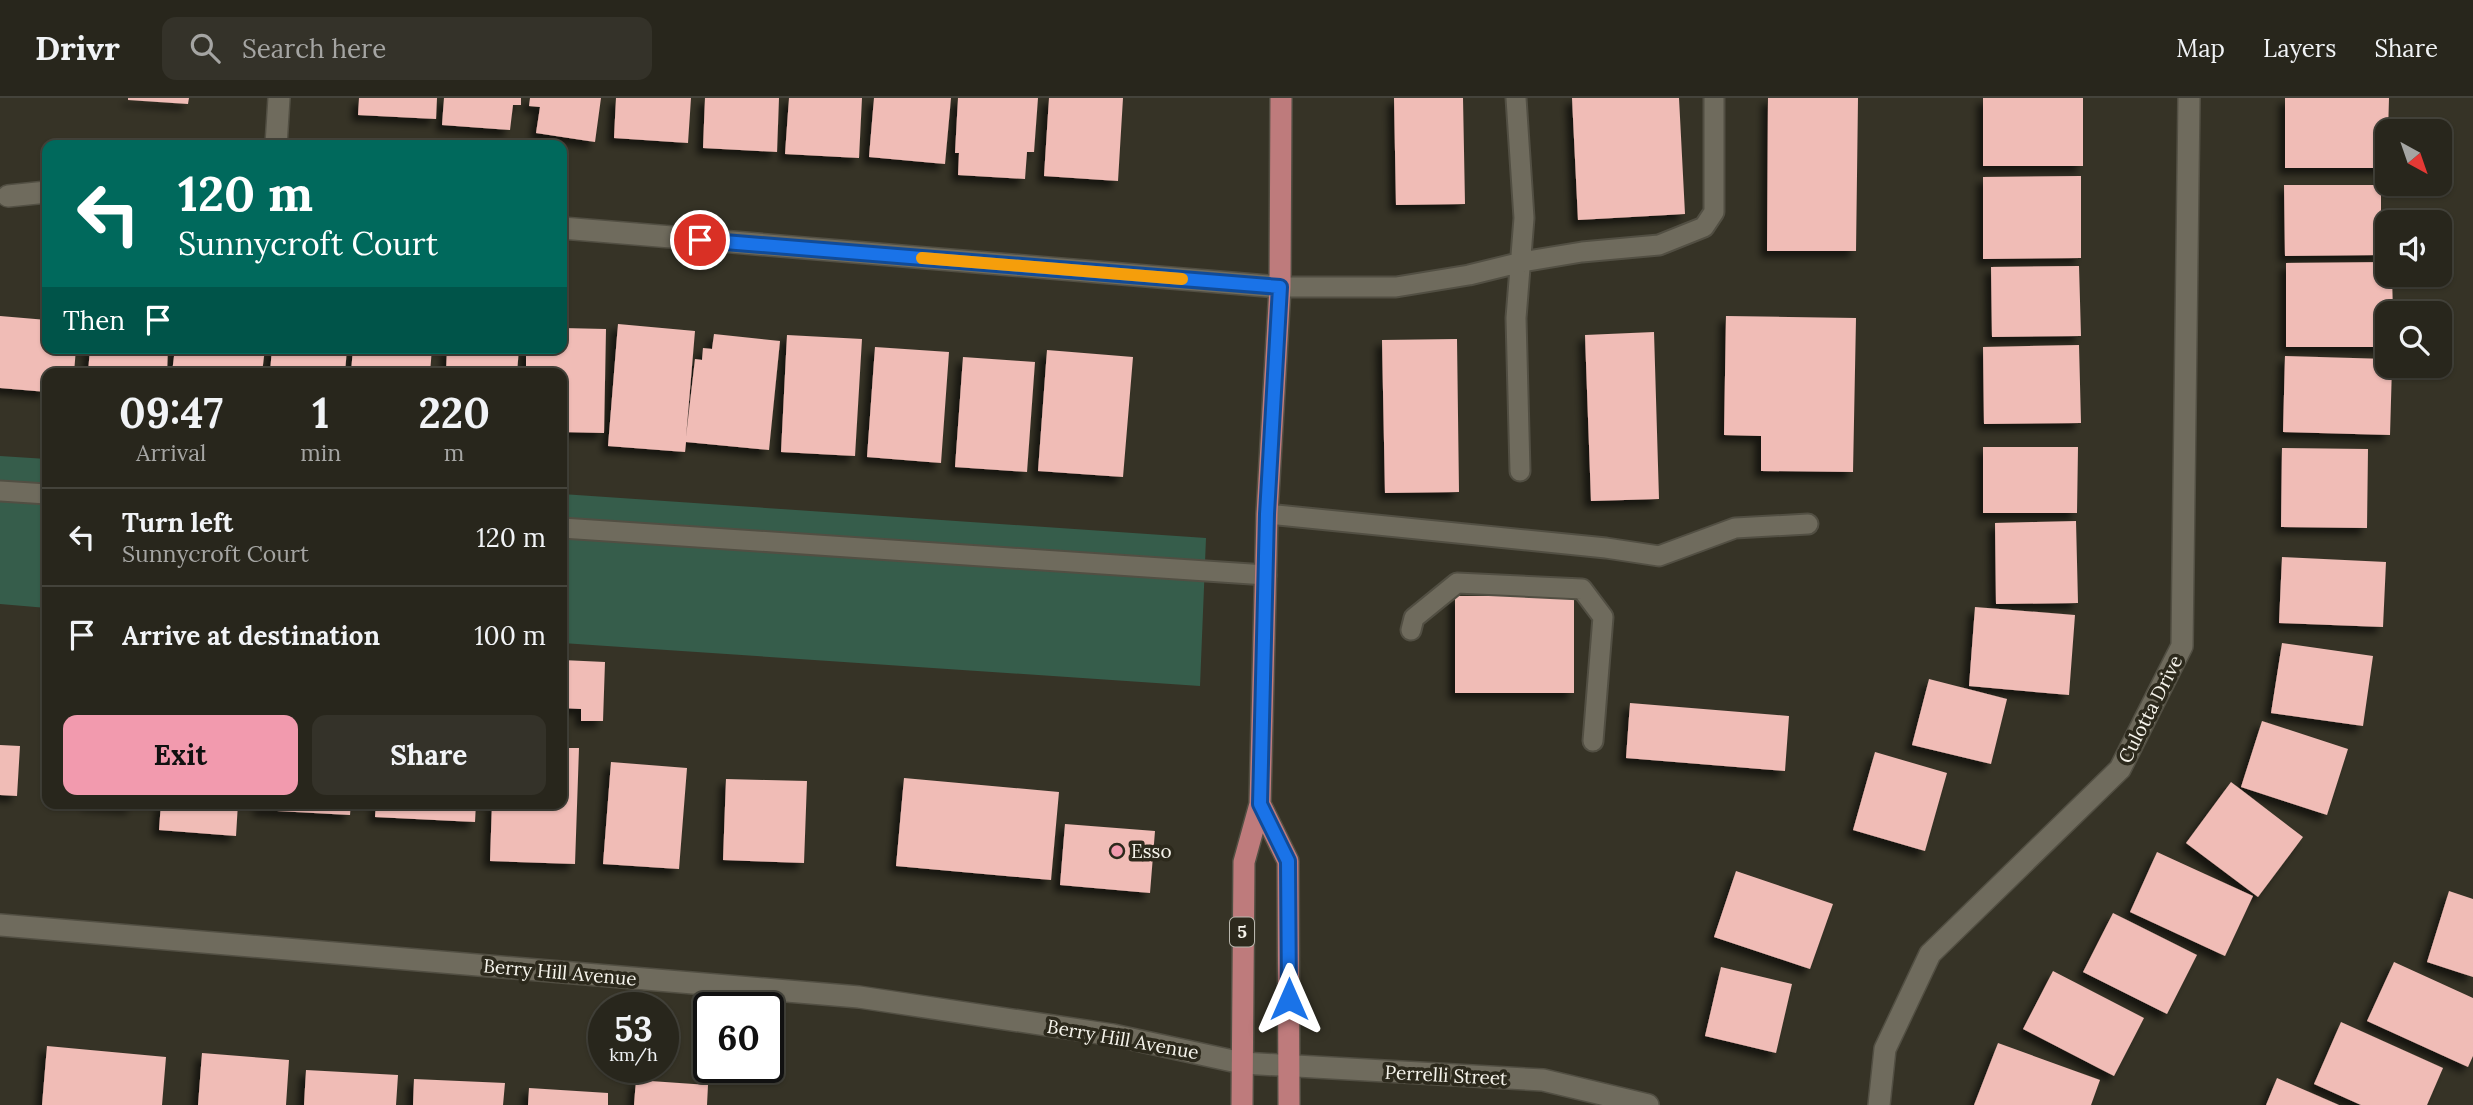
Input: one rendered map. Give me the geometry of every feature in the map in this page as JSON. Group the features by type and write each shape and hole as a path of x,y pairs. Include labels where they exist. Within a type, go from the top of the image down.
{"main road":[{"name":"5","path":"1242,1105 1244,862 1260,804 1267,514 1280,287 1281,98"},
{"name":"5","path":"1260,804 1288,861 1289,1105"}],"street":[{"path":"275,140 279,98"},
{"name":"Culotta Drive","path":"1879,1105 1885,1049 1930,954 2120,769 2182,646 2189,98"},
{"path":"8,196 42,193"},
{"path":"567,228 1280,287"},
{"name":"Berry Hill Avenue","path":"0,925 859,997 1113,1035 1242,1063"},
{"name":"Perrelli Street","path":"1242,1063 1543,1080 1648,1105"}],"lane":[{"path":"1516,98 1524,218 1516,318 1520,471"},
{"path":"1280,287 1396,287 1582,252 1659,245 1704,227 1714,212 1714,98"},
{"path":"0,491 42,494"},
{"path":"1267,514 1606,548 1659,556 1735,528 1808,524"},
{"path":"567,528 1266,575"},
{"path":"1411,631 1413,618 1457,583 1582,589 1602,617 1593,741"}],"green space":[{"path":"0,456 42,459 42,608 0,604"},
{"path":"567,494 1206,538 1200,686 567,643"}],"building":[{"path":"128,98 189,98 188,104"},
{"path":"359,98 437,98 436,119 358,115"},
{"path":"444,98 521,98 521,105 513,105 510,130 442,125"},
{"path":"530,98 601,98 595,142 536,133 540,107 529,106"},
{"path":"616,98 691,98 688,143 614,138"},
{"path":"705,98 779,98 777,152 703,148"},
{"path":"789,98 862,98 859,158 785,154"},
{"path":"874,98 951,98 945,164 869,157"},
{"path":"958,98 1038,98 1034,152 1027,152 1025,179 958,175 959,153 955,153"},
{"path":"1049,98 1123,98 1118,181 1044,176"},
{"path":"1394,98 1463,98 1465,204 1396,205"},
{"path":"1572,98 1679,98 1685,214 1578,220"},
{"path":"1768,98 1858,98 1856,251 1767,251"},
{"path":"1983,98 2083,98 2083,166 1983,166"},
{"path":"2285,98 2389,98 2388,119 2375,119 2375,168 2285,168"},
{"path":"2081,176 2081,258 1983,259 1983,177"},
{"path":"2284,185 2375,185 2375,196 2381,196 2381,210 2375,210 2375,255 2285,256"},
{"path":"2375,262 2375,287 2392,287 2393,301 2375,301 2375,347 2286,347 2286,263"},
{"path":"2079,266 2081,336 1992,337 1991,267"},
{"path":"0,316 42,320 42,354 76,354 74,368 42,368 42,392 0,388"},
{"path":"1726,316 1856,318 1853,472 1761,471 1761,436 1724,435"},
{"path":"618,324 695,331 686,437 695,359 702,360 703,348 712,349 714,334 780,341 769,450 686,442 685,452 608,446"},
{"path":"567,328 606,329 604,433 567,432 567,368 526,368 526,354 567,354"},
{"path":"1654,332 1659,499 1591,501 1585,335"},
{"path":"787,335 862,339 855,456 781,452"},
{"path":"1457,339 1459,492 1385,493 1382,340"},
{"path":"2079,345 2081,423 1984,424 1983,347"},
{"path":"875,347 949,352 941,463 867,457"},
{"path":"1047,350 1133,357 1123,477 1038,471"},
{"path":"90,354 168,354 167,368 88,368"},
{"path":"174,354 264,354 263,368 173,368"},
{"path":"272,354 347,354 345,368 270,368"},
{"path":"353,354 432,354 430,368 351,368"},
{"path":"447,354 519,354 517,368 446,368"},
{"path":"2285,356 2375,359 2375,378 2392,378 2390,435 2283,432"},
{"path":"963,357 1035,362 1027,472 955,467"},
{"path":"1983,447 2078,447 2077,513 1983,513"},
{"path":"2282,448 2368,449 2367,528 2281,527"},
{"path":"2076,521 2078,603 1996,604 1995,523"},
{"path":"2282,557 2386,562 2383,627 2279,623"},
{"path":"1455,596 1574,596 1574,693 1455,693"},
{"path":"1975,607 2075,615 2069,695 1969,686"},
{"path":"2282,643 2373,656 2363,726 2271,713"},
{"path":"567,660 605,662 603,721 581,721 581,709 567,708"},
{"path":"1929,679 2007,699 1991,764 1912,745"},
{"path":"1630,703 1789,716 1785,771 1626,758"},
{"path":"2262,721 2348,749 2327,815 2241,787"},
{"path":"0,745 20,746 17,796 0,795"},
{"path":"567,748 579,748 575,864 490,861 492,809 567,809"},
{"path":"1875,752 1947,773 1925,851 1853,830"},
{"path":"611,762 687,768 679,869 603,864"},
{"path":"904,778 1059,792 1051,880 896,866"},
{"path":"726,779 807,781 804,863 723,860"},
{"path":"2231,782 2303,837 2258,897 2186,843"},
{"path":"161,809 238,809 236,836 159,830"},
{"path":"259,809 350,809 350,815"},
{"path":"376,809 476,809 475,822 375,817"},
{"path":"1065,824 1155,831 1150,893 1060,885"},
{"path":"2157,852 2253,896 2225,956 2130,912"},
{"path":"1736,871 1833,904 1810,969 1714,937"},
{"path":"2449,891 2473,899 2473,977 2427,962"},
{"path":"2113,913 2197,955 2167,1014 2083,972"},
{"path":"2394,962 2473,998 2473,1056 2468,1067 2367,1021"},
{"path":"1721,967 1792,984 1776,1053 1705,1036"},
{"path":"2053,971 2144,1018 2114,1076 2023,1029"},
{"path":"2341,1022 2443,1068 2427,1105 2361,1105 2314,1084"},
{"path":"1998,1043 2100,1080 2091,1105 1974,1105"},
{"path":"47,1046 166,1057 162,1105 42,1105"},
{"path":"202,1053 289,1060 286,1105 198,1105"},
{"path":"306,1070 398,1075 396,1105 304,1105"},
{"path":"2277,1078 2339,1105 2266,1105"},
{"path":"414,1079 505,1083 503,1105 413,1105"},
{"path":"636,1083 708,1085 707,1105 634,1105"},
{"path":"529,1088 608,1093 608,1105 528,1105"}],"slow traffic":[{"path":"922,258 1182,279"}],"place":[{"name":"Esso","path":"1117,851"}],"route":[{"path":"700,240 1280,287 1267,514 1260,804 1288,861 1289,999"}]}
